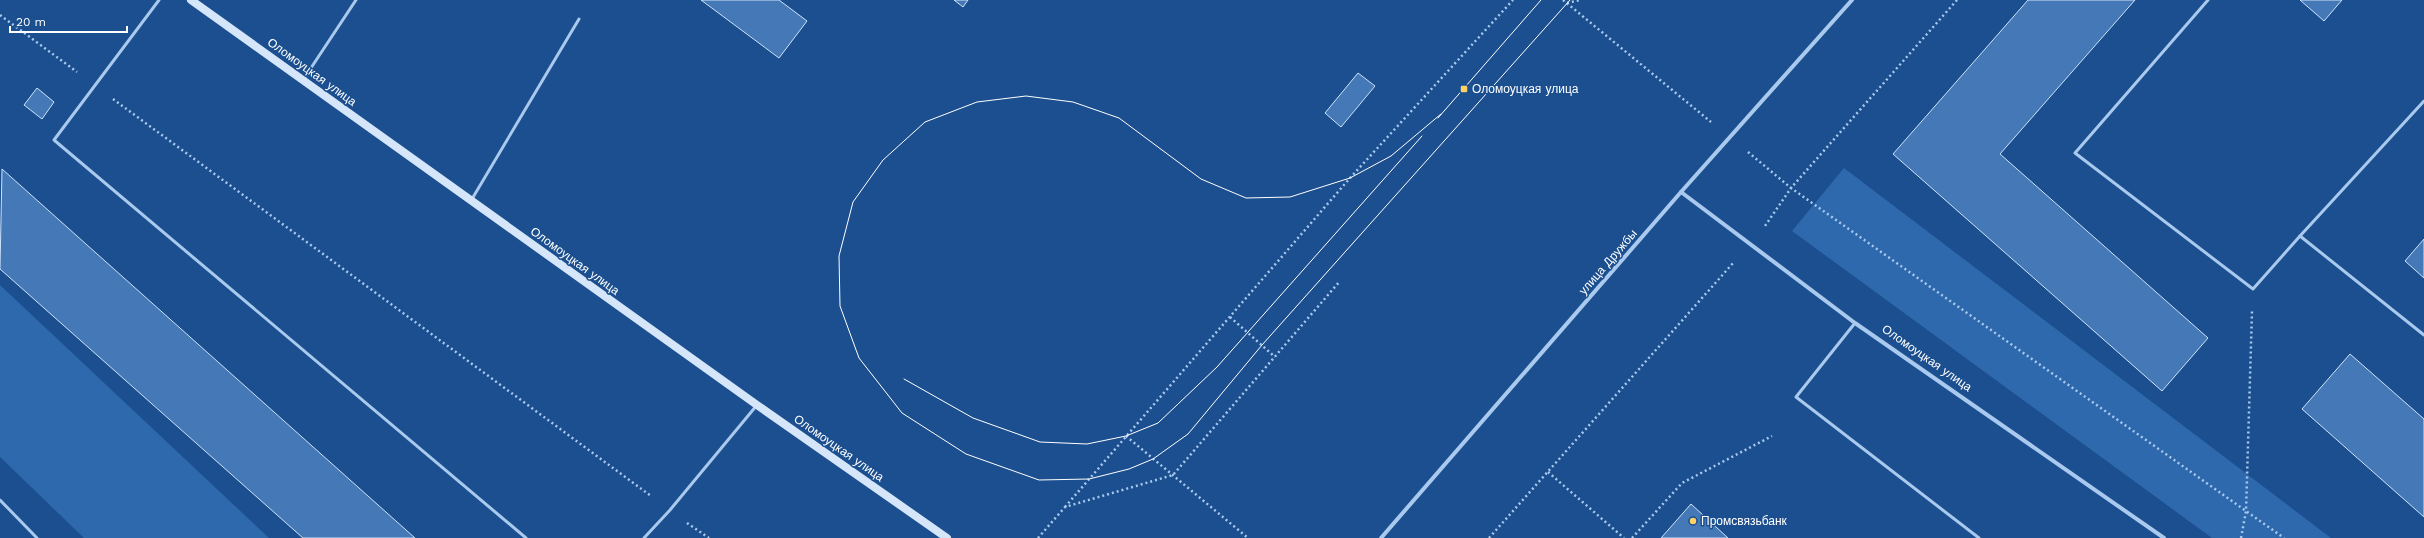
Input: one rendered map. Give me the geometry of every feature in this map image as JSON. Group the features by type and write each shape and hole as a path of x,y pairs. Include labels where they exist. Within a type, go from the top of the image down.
{"street":[{"name":"Оломоуцкая улица","path":"191,0 757,405 947,538"},
{"name":"улица Дружбы","path":"1381,538 1681,192 1852,0"},
{"name":"Оломоуцкая улица","path":"1681,192 1855,323 2164,538"}],"lane":[{"path":"159,0 54,140 526,538"},
{"path":"303,80 356,0"},
{"path":"2208,0 2075,153 2253,289 2424,101"},
{"path":"471,201 579,19"},
{"path":"2300,236 2424,335"},
{"path":"1855,323 1796,397 1979,538"},
{"path":"644,538 670,510 757,405"},
{"path":"0,500 37,538"}],"path":[{"path":"1038,538 1350,178 1513,0"},
{"path":"1563,0 1711,122"},
{"path":"1567,4 1580,0"},
{"path":"1764,227 1791,188 1957,0"},
{"path":"0,15 709,538"},
{"path":"1746,150 1791,188 2284,538"},
{"path":"1489,538 1735,261"},
{"path":"1065,506 1173,475 1340,281"},
{"path":"2241,538 2246,511 2253,289"},
{"path":"1230,317 1275,357"},
{"path":"1126,436 1248,538"},
{"path":"1632,538 1682,483 1772,436"},
{"path":"1548,472 1624,538"}],"shaded area":[{"path":"1844,168 2331,538 2212,538 1792,231"},
{"path":"0,285 269,538 84,538 0,457"}],"building":[{"path":"701,0 779,0 807,21 779,58"},
{"path":"954,0 968,0 963,7"},
{"path":"2028,0 2135,0 2000,154 2208,338 2162,391 1893,154"},
{"path":"2300,0 2342,0 2324,21"},
{"path":"1358,73 1375,86 1341,127 1325,113"},
{"path":"37,88 54,102 42,119 24,105"},
{"path":"2,169 415,538 303,538 0,269"},
{"path":"2424,239 2424,278 2405,261"},
{"path":"2350,354 2424,419 2424,517 2302,409"},
{"name":"Промсвязьбанк","path":"1691,504 1728,538 1661,538"}],"tram line":[{"path":"1438,118 1541,0"},
{"path":"1441,114 1391,156 1350,178 1290,197 1246,198 1201,179 1119,118 1073,102 1026,96 977,102 925,122 883,160 853,202 839,256 840,306 859,358 902,413 966,454 1039,480 1089,479 1129,469 1153,459 1188,434 1262,345 1570,0"},
{"path":"904,379 973,418 1040,442 1087,444 1126,436 1158,423 1217,367 1422,136"}],"place":[{"name":"Оломоуцкая улица","path":"1464,89"},
{"name":"Промсвязьбанк","path":"1693,521"}]}
